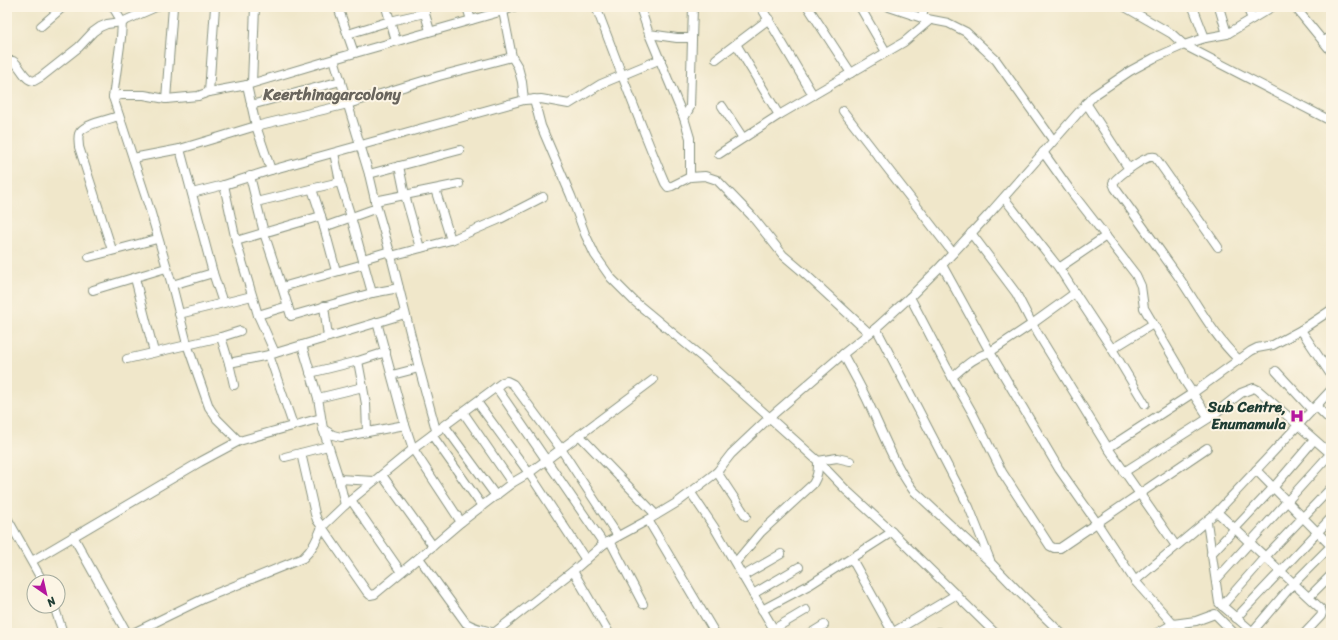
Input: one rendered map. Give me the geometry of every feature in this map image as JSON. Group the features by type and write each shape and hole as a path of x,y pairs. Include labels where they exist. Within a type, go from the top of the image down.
{"street":[{"path":"41,26 63,7"},
{"path":"113,7 122,22 122,38 113,97 172,285 187,344 209,407 217,419 239,440"},
{"path":"7,62 13,61 16,63 28,79 34,81 73,51 100,27 107,24 122,22 156,7"},
{"path":"166,99 174,7"},
{"path":"209,92 213,55 215,7"},
{"path":"256,7 250,84 251,105 256,126 271,170"},
{"path":"338,7 354,53"},
{"path":"386,7 396,41"},
{"path":"467,7 471,20"},
{"path":"113,97 121,95 144,95 166,99 198,96 209,92 250,84 514,7"},
{"path":"596,7 623,75 643,132 668,186 672,186 690,177 705,176 717,180 751,215 784,255 869,333"},
{"path":"640,7 649,34 661,59 684,118 690,138 690,177"},
{"path":"684,118 690,107 694,7"},
{"path":"760,7 813,94"},
{"path":"808,7 850,73"},
{"path":"860,7 886,52"},
{"path":"889,7 926,19 948,23 961,30 990,53 1053,140"},
{"path":"924,7 926,19"},
{"path":"1125,7 1172,34 1184,45 1331,121"},
{"path":"1193,7 1205,38"},
{"path":"1219,7 1226,34"},
{"path":"1247,7 1252,19"},
{"path":"419,558 466,623 473,628 484,629 494,633 573,571 607,542 648,520 691,493 717,472 731,454 769,418 843,354 876,328 942,265 1004,198 1086,103 1105,87 1154,58 1205,38 1226,34 1272,7"},
{"path":"1295,7 1327,39 1331,51"},
{"path":"348,34 424,10 430,31"},
{"path":"503,11 512,57 518,67 522,82 524,100"},
{"path":"716,59 768,19"},
{"path":"719,154 813,94 904,42 926,19"},
{"path":"649,34 677,38 692,38"},
{"path":"736,44 779,115"},
{"path":"133,158 180,149 256,126 348,104 439,76 512,57"},
{"path":"334,59 369,174 376,205 400,288 434,433 482,506"},
{"path":"192,194 271,170 524,100 551,100 569,104 601,84 661,59"},
{"path":"251,105 341,81"},
{"path":"534,99 541,126 571,196 585,234 595,255 610,278 634,301 703,358 818,461 846,490 957,594 995,633"},
{"path":"1086,103 1129,169"},
{"path":"722,106 743,138"},
{"path":"843,111 953,253"},
{"path":"112,250 79,147 79,135 81,130 86,127 119,116"},
{"path":"180,149 213,273 223,303"},
{"path":"369,174 460,150"},
{"path":"1043,152 1136,275 1141,286 1144,308 1178,365 1184,380 1209,418"},
{"path":"334,153 340,182 372,293"},
{"path":"1218,247 1155,157 1147,157 1129,169 1113,183 1178,277 1212,330 1225,347 1239,360"},
{"path":"399,166 405,195 420,248"},
{"path":"250,176 264,233 291,316 372,293 400,288"},
{"path":"256,202 340,182"},
{"path":"324,227 351,217 376,205 405,195 459,184"},
{"path":"224,185 236,240 252,296 272,354 293,425"},
{"path":"312,189 336,271"},
{"path":"435,189 451,240"},
{"path":"282,287 336,271 363,261 451,240 500,219 543,197"},
{"path":"1004,198 1059,268 1112,348 1145,404"},
{"path":"236,240 321,216"},
{"path":"971,233 1016,293 1032,324 1108,448 1176,546"},
{"path":"1059,268 1106,236"},
{"path":"88,257 157,239"},
{"path":"942,265 990,352 1059,469 1135,581 1183,633"},
{"path":"93,290 166,268"},
{"path":"172,285 213,273"},
{"path":"135,278 154,352"},
{"path":"952,377 971,360 990,352 1075,293"},
{"path":"179,314 252,296"},
{"path":"910,296 1002,472 1050,546 1060,548 1207,448"},
{"path":"258,316 288,306"},
{"path":"324,306 328,337"},
{"path":"1108,448 1192,393 1251,351 1257,348 1273,345 1301,330 1331,310"},
{"path":"229,363 272,354 405,314"},
{"path":"377,322 404,424 413,449 461,522"},
{"path":"1112,348 1153,324"},
{"path":"876,328 969,507 991,563"},
{"path":"1301,330 1331,375"},
{"path":"127,359 240,331"},
{"path":"220,337 229,363 234,385"},
{"path":"302,345 318,398 323,429 348,503 401,572"},
{"path":"310,373 358,361 386,352"},
{"path":"843,354 869,404 892,455 905,479 913,490 991,563 1061,633"},
{"path":"358,361 366,404 367,432"},
{"path":"392,375 419,368"},
{"path":"1276,371 1314,408 1331,421"},
{"path":"301,453 317,520 367,592 370,595 375,594 461,522 653,380"},
{"path":"133,633 205,598 303,558 309,552 322,527 348,503 444,425 502,382 507,381 513,384 561,449 618,536"},
{"path":"318,398 363,387"},
{"path":"496,387 546,460 607,542 643,604"},
{"path":"1124,472 1209,418 1241,393 1254,388 1331,454 1216,580"},
{"path":"1135,581 1207,522 1331,390"},
{"path":"477,402 529,473 586,560"},
{"path":"463,412 512,483"},
{"path":"32,561 239,440 321,418"},
{"path":"323,429 333,435 341,437 404,424"},
{"path":"444,425 496,496"},
{"path":"579,435 656,515"},
{"path":"1211,554 1274,488 1314,440"},
{"path":"285,457 328,446"},
{"path":"818,461 837,458 850,461"},
{"path":"736,562 761,532 813,484 817,478 818,461"},
{"path":"1207,522 1219,602 1253,632 1293,584 1331,546 1256,470"},
{"path":"717,472 746,516"},
{"path":"382,475 433,546"},
{"path":"339,479 374,481"},
{"path":"1222,606 1265,557 1331,488"},
{"path":"691,493 736,562 775,631 806,610"},
{"path":"1217,512 1293,584 1309,597 1321,610 1322,613 1305,633"},
{"path":"7,518 39,574"},
{"path":"1236,618 1331,518"},
{"path":"648,520 715,633"},
{"path":"762,610 811,584 892,532"},
{"path":"73,536 127,633"},
{"path":"743,576 781,554"},
{"path":"852,559 893,633 957,594"},
{"path":"753,594 799,567"},
{"path":"573,571 609,633"},
{"path":"1309,597 1331,575"},
{"path":"57,614 63,633"},
{"path":"1156,633 1176,624 1196,621 1215,614 1234,633"},
{"path":"811,633 824,625"}],"place":[{"name":"Sub Centre, Enumamula","path":"1297,416"}],"district":[{"name":"Keerthinagarcolony","path":"332,94"}]}
